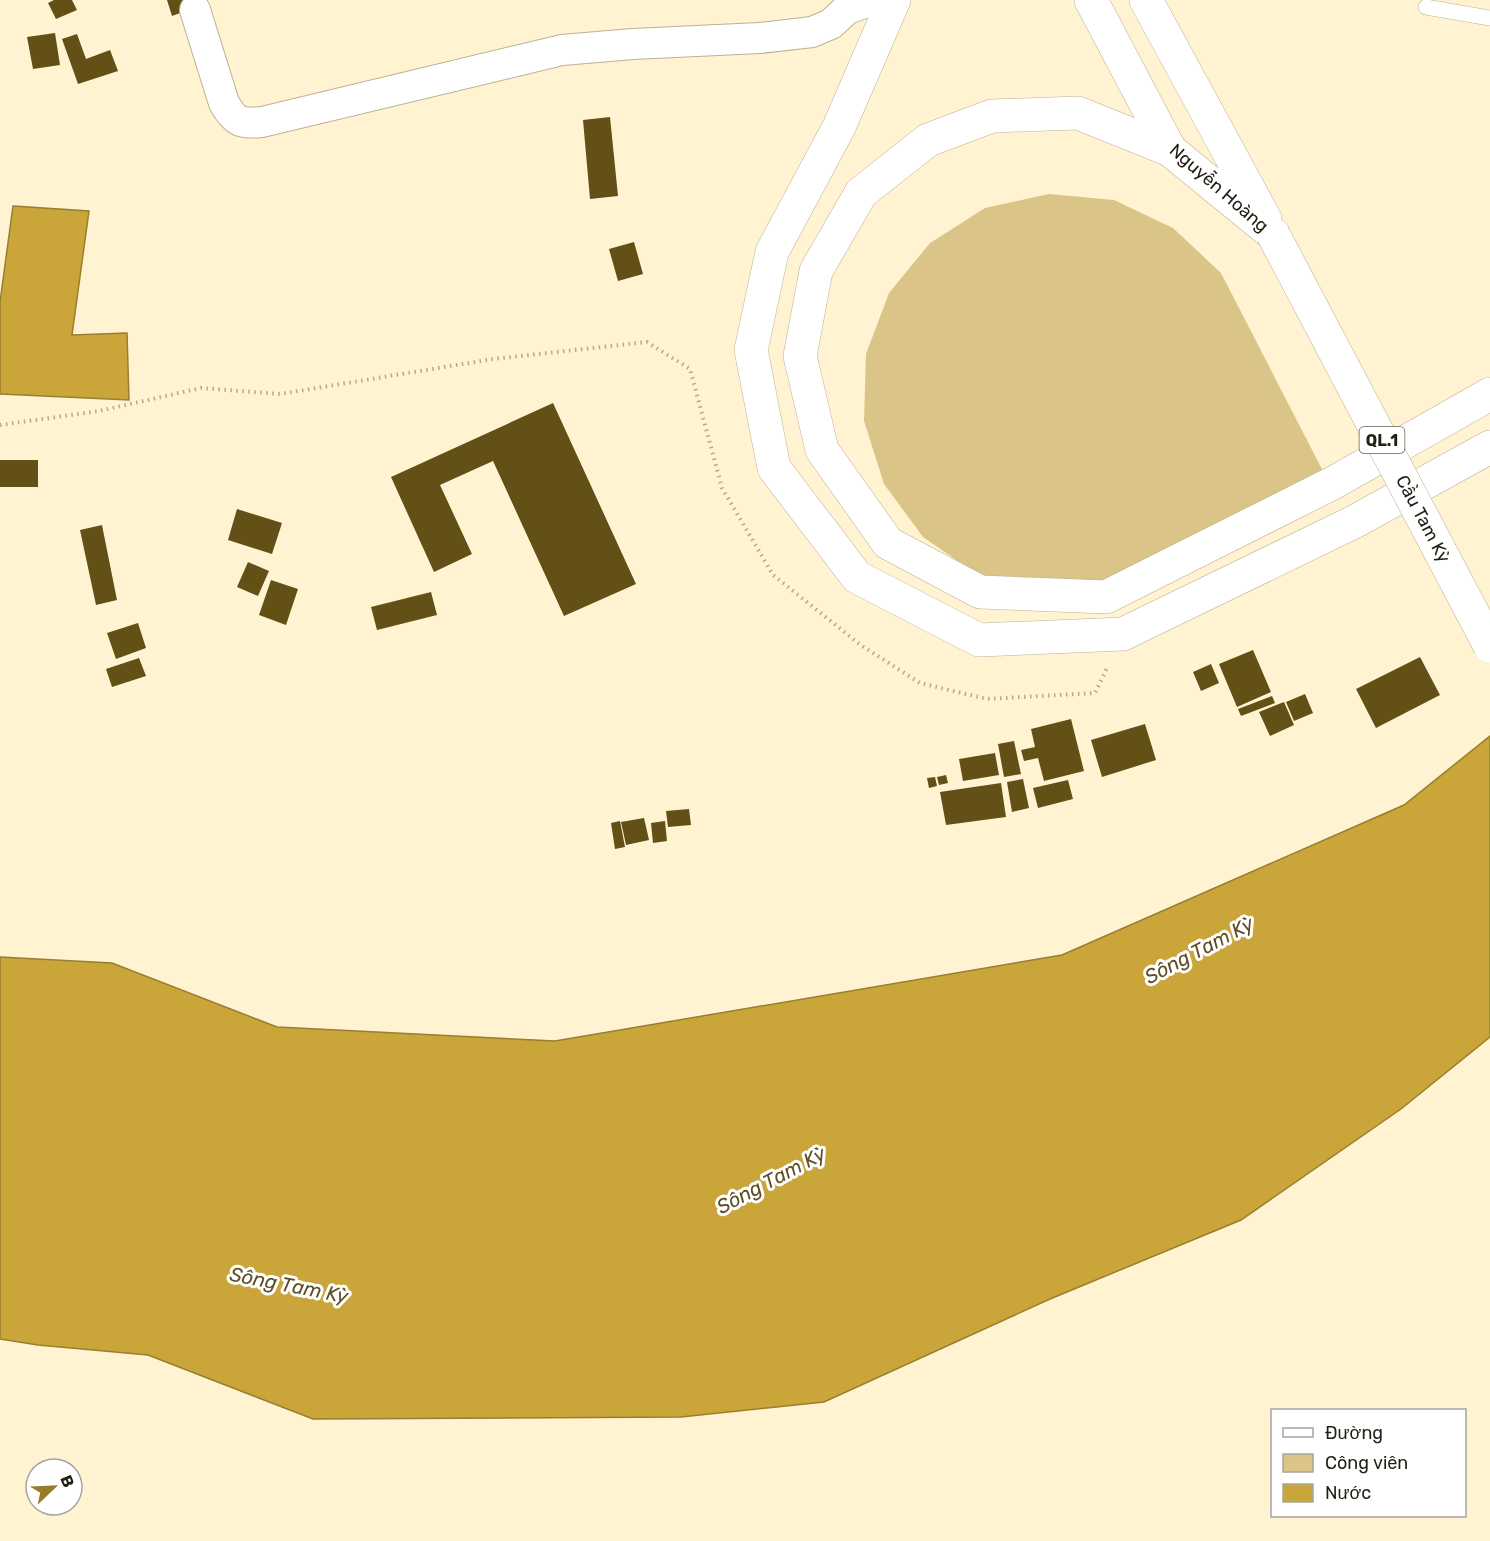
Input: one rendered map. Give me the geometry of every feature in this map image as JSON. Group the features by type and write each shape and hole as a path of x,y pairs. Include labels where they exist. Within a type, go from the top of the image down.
{"highway":[{"path":"894,0 839,127 772,252 751,350 774,468 857,577 980,640 1123,634 1354,522 1490,447"},
{"name":"Nguyễn Hoàng","path":"1091,0 1170,150 1273,234"},
{"name":"Nguyễn Hoàng","path":"1146,0 1273,234"},
{"path":"1170,150 1078,114 992,116 928,140 861,193 816,271 800,356 822,450 888,543 980,592 1106,597 1333,483 1490,394"},
{"name":"Cầu Tam Kỳ","path":"1273,234 1490,646"}],"street":[{"path":"195,10 224,103 232,116 244,123 262,122 562,50 760,38 813,32 831,24 847,9 873,0"}],"lane":[{"path":"1426,7 1490,18"}],"path":[{"path":"0,425 99,411 201,388 280,394 493,359 647,342 690,369 697,401 723,488 773,575 862,646 920,683 987,699 1095,693 1123,634"}],"green space":[{"path":"1049,194 1114,200 1173,228 1221,273 1327,479 1108,589 978,575 923,537 884,484 864,421 866,354 889,293 930,243 985,208"}],"water":[{"path":"13,206 89,211 72,335 127,333 129,400 0,394 0,302"},
{"name":"Sông Tam Kỳ","path":"1490,736 1490,1037 1401,1109 1241,1220 1050,1299 824,1402 681,1417 313,1419 148,1355 38,1345 0,1339 0,957 112,963 277,1027 555,1041 1062,955 1404,805"}],"building":[{"path":"54,0 72,0 77,10 56,19 48,3"},
{"path":"167,0 188,0 191,9 172,16"},
{"path":"55,33 60,65 33,69 27,37"},
{"path":"77,34 86,59 110,50 118,71 78,84 62,39"},
{"path":"610,117 618,196 590,199 583,120"},
{"path":"634,242 643,274 618,281 609,249"},
{"path":"553,403 636,584 564,616 493,461 440,485 472,554 434,572 391,477"},
{"path":"0,460 38,460 38,487 0,487"},
{"path":"237,509 282,523 272,554 228,540"},
{"path":"102,525 117,600 96,605 80,530"},
{"path":"248,562 269,571 258,596 237,587"},
{"path":"271,580 298,589 286,625 259,615"},
{"path":"431,592 437,615 377,630 371,607"},
{"path":"138,623 146,648 116,659 107,633"},
{"path":"1253,650 1271,692 1237,707 1219,664"},
{"path":"1420,657 1440,695 1376,728 1356,689"},
{"path":"139,658 146,676 112,687 106,669"},
{"path":"1211,664 1219,683 1201,691 1193,672"},
{"path":"1305,694 1313,713 1294,721 1286,702"},
{"path":"1272,696 1275,703 1241,716 1238,709"},
{"path":"1284,702 1294,725 1270,736 1259,712"},
{"path":"1071,719 1084,771 1044,781 1038,758 1024,761 1021,750 1035,747 1031,729"},
{"path":"1145,724 1156,760 1102,777 1091,740"},
{"path":"1014,741 1021,774 1004,777 998,744"},
{"path":"995,753 999,775 963,781 959,759"},
{"path":"946,775 948,783 939,785 937,777"},
{"path":"935,777 937,786 929,788 927,778"},
{"path":"1023,779 1029,808 1012,812 1007,782"},
{"path":"1068,780 1073,799 1038,808 1033,788"},
{"path":"1001,783 1006,817 946,825 940,792"},
{"path":"689,809 691,825 668,827 666,811"},
{"path":"644,818 649,840 626,845 621,822"},
{"path":"620,821 625,847 615,849 611,823"},
{"path":"665,821 667,841 653,843 651,823"}]}
